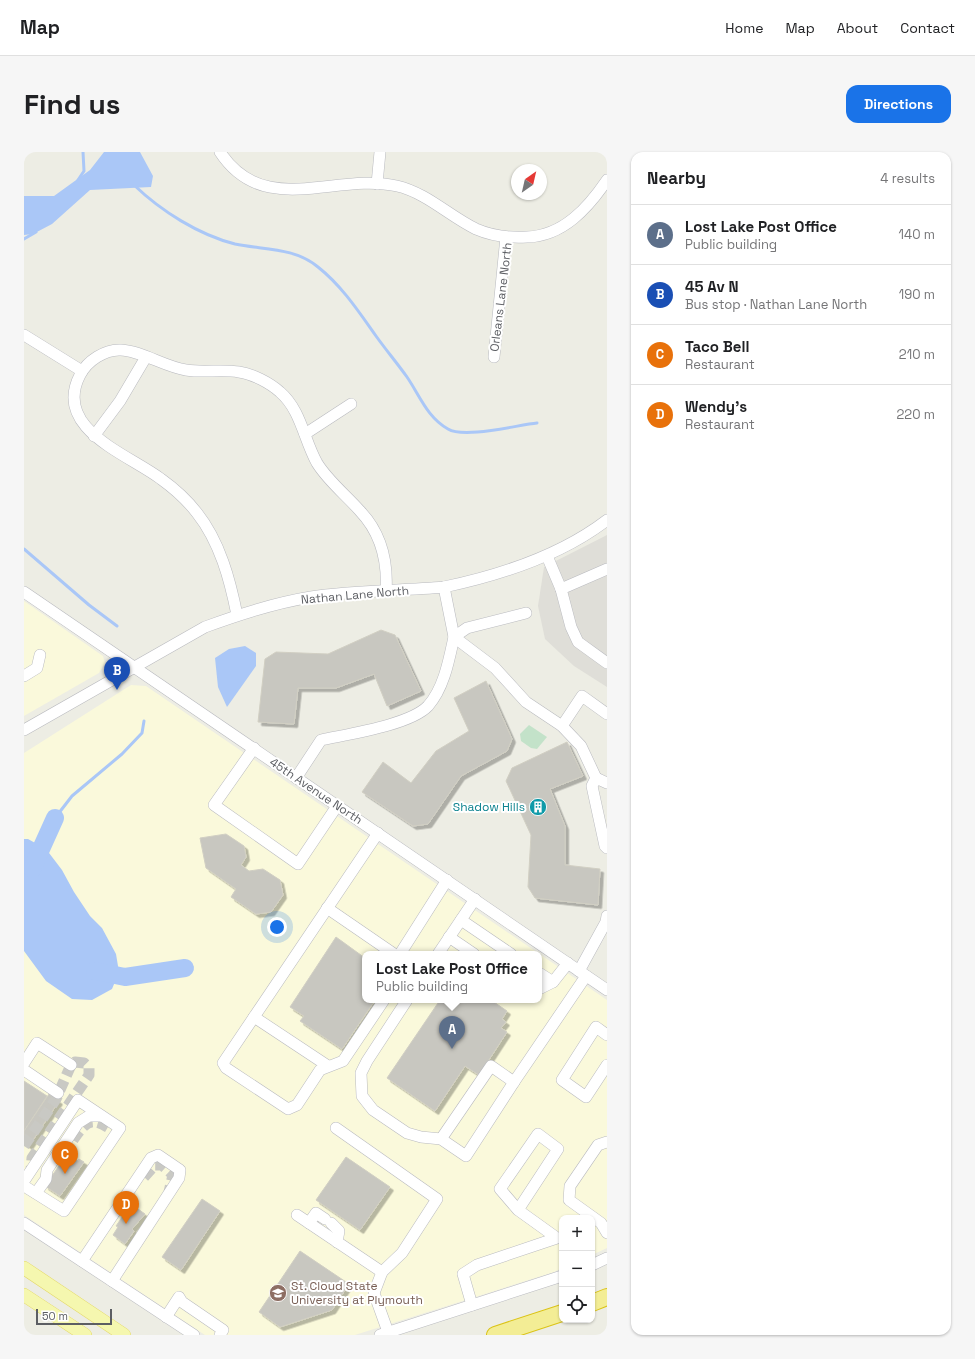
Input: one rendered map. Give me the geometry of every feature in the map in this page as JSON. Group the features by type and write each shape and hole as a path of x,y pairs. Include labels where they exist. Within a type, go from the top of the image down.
{"highway":[{"path":"595,1302 607,1297"},
{"path":"495,1335 559,1314"}],"main road":[{"path":"24,1268 124,1335"},
{"path":"24,1295 85,1335"}],"street":[{"path":"220,152 230,166 244,177 261,185 280,189 298,190 348,185 378,184 397,186 418,194 476,228 506,237"},
{"path":"378,184 380,152"},
{"name":"Orleans Lane North","path":"494,358 506,237 528,238 548,233 566,224 584,211 607,180"},
{"path":"24,335 82,371"},
{"path":"237,615 232,594 214,539 197,514 180,494 161,478 94,436 77,416 74,402 75,388 82,371 98,356 121,350 185,370 240,372 259,379 280,392 289,401 317,463 338,490 361,512 378,537 384,555 387,574 386,592"},
{"path":"94,436 120,401 146,357"},
{"path":"305,434 350,404"},
{"name":"Nathan Lane North","path":"24,730 205,627 237,615 276,604 312,597 444,587 489,577 546,556 607,520"},
{"path":"546,556 561,589 571,627 578,642 607,663"},
{"path":"561,589 607,569"},
{"path":"296,778 321,740 368,730 412,717 428,706 440,686 449,662 454,638 444,587"},
{"name":"45th Avenue North","path":"24,592 607,990"},
{"path":"454,638 467,628 526,613"},
{"path":"454,638 495,668 526,702 562,726 581,746 596,778 607,783"},
{"path":"24,676 37,668 40,656"},
{"path":"562,726 582,696 607,714"},
{"path":"254,748 214,805 298,864 337,806"},
{"path":"596,778 592,786 605,846 607,848"},
{"path":"378,833 223,1063 226,1068 288,1109 297,1105 320,1070 343,1061 382,1003"},
{"path":"402,951 447,880"},
{"path":"440,951 475,899"},
{"path":"327,908 390,951"},
{"path":"405,1003 367,1061 361,1073 362,1096 373,1110 407,1133 421,1137 441,1139 466,1156 582,973 606,922 607,916"},
{"path":"461,920 507,951"},
{"path":"449,937 470,951"},
{"path":"542,988 553,982 568,963"},
{"path":"542,975 553,982"},
{"path":"254,1017 328,1066"},
{"path":"607,1035 596,1027 562,1080 586,1097 607,1065"},
{"path":"24,1062 37,1043 71,1065"},
{"path":"441,1139 491,1066 514,1082"},
{"path":"24,1070 58,1093"},
{"path":"24,1181 78,1100 120,1128 64,1212 24,1186"},
{"path":"36,1193 46,1179 47,1170 78,1123 89,1116 101,1116"},
{"path":"336,1128 437,1199 402,1253 382,1272 374,1293 384,1334 559,1277"},
{"path":"518,1210 558,1149 538,1134 500,1189 518,1210 559,1241"},
{"path":"605,1225 569,1200 568,1195 570,1186 588,1158 598,1145 607,1142"},
{"path":"82,1261 151,1158 158,1155 180,1170 180,1178 112,1281"},
{"path":"309,1223 316,1213 328,1221 339,1231 337,1242"},
{"path":"297,1215 382,1272"},
{"path":"24,1223 194,1335"},
{"path":"472,1305 463,1274 477,1265 559,1241"},
{"path":"595,1264 607,1258"},
{"path":"166,1317 179,1298 182,1302 223,1330 220,1335"}],"shaded area":[{"path":"607,535 607,687 574,666 545,639 538,606 544,567"},
{"path":"24,601 103,656 105,663 99,673 24,716"},
{"path":"131,685 146,686 535,951 362,951 362,1003 542,1003 542,956 607,1000 607,1248 595,1254 595,1215 559,1215 559,1270 554,1272 355,1335 205,1335 24,1215 24,753"},
{"path":"529,725 547,737 537,749 531,748 521,741 520,734"}],"water":[{"path":"104,152 140,152 153,176 151,187 90,190 52,224 33,234 24,235 24,196 54,196 90,170"},
{"path":"245,646 256,653 256,666 227,707 218,687 215,658 229,649"},
{"path":"24,839 28,839 46,849 62,870 90,916 102,928 116,954 119,972 112,989 92,1000 72,999 46,981 24,951"}],"building":[{"path":"381,630 395,635 421,691 387,706 374,674 336,688 298,688 294,724 258,722 265,659 276,652 328,654"},
{"name":"Shadow Hills","path":"486,681 512,739 507,751 461,776 428,824 413,826 362,792 383,762 411,783 436,751 469,731 454,698"},
{"name":"Shadow Hills","path":"567,742 583,776 550,789 565,826 565,865 600,869 598,905 535,898 528,887 531,835 506,781 512,768"},
{"path":"226,834 244,846 246,857 241,865 249,871 263,869 280,880 283,895 271,912 256,914 231,897 236,889 206,868 200,838"},
{"path":"336,937 362,956 362,1003 373,1003 342,1049 300,1021 304,1016 290,1007"},
{"path":"438,1003 495,1003 507,1011 502,1019 506,1022 501,1028 507,1032 479,1075 465,1066 435,1111 387,1078"},
{"path":"24,1081 47,1096 24,1131"},
{"path":"49,1094 59,1101 29,1146 24,1143 24,1131"},
{"path":"69,1155 78,1161 79,1159 84,1162 60,1196 45,1186 65,1157 68,1158"},
{"path":"346,1157 390,1187 360,1230 316,1200"},
{"path":"202,1199 220,1211 181,1270 162,1257"},
{"path":"131,1204 145,1214 132,1229 134,1231 125,1244 113,1235 118,1227 116,1226"},
{"path":"300,1251 349,1284 332,1310 280,1327 259,1312"}],"waterway":[{"path":"78,180 84,171 83,152"},
{"path":"134,185 168,213 208,235 235,244 289,253 299,256 318,267 335,282 350,300 407,377 424,406 441,424 448,429 466,433 537,423"},
{"path":"24,239 36,232"},
{"path":"24,549 89,605 117,626"},
{"path":"55,818 72,796 122,754 142,733 144,721"},
{"path":"32,869 55,818"},
{"path":"95,971 125,977 185,968"}],"tunnel":[{"path":"24,1146 56,1099 71,1065 75,1062 84,1063 89,1068 89,1075 32,1158 31,1171"},
{"path":"73,1140 83,1127 92,1122 103,1124 117,1133"},
{"path":"144,1177 155,1165 162,1165 173,1175 169,1192"}],"place":[{"name":"45 Av N","path":"117,690"},
{"name":"Shadow Hills","path":"538,807"},
{"name":"Lost Lake Post Office","path":"452,1049"},
{"name":"Taco Bell","path":"65,1174"},
{"name":"Wendy's","path":"126,1224"},
{"name":"St. Cloud State University at Plymouth","path":"278,1293"}]}
